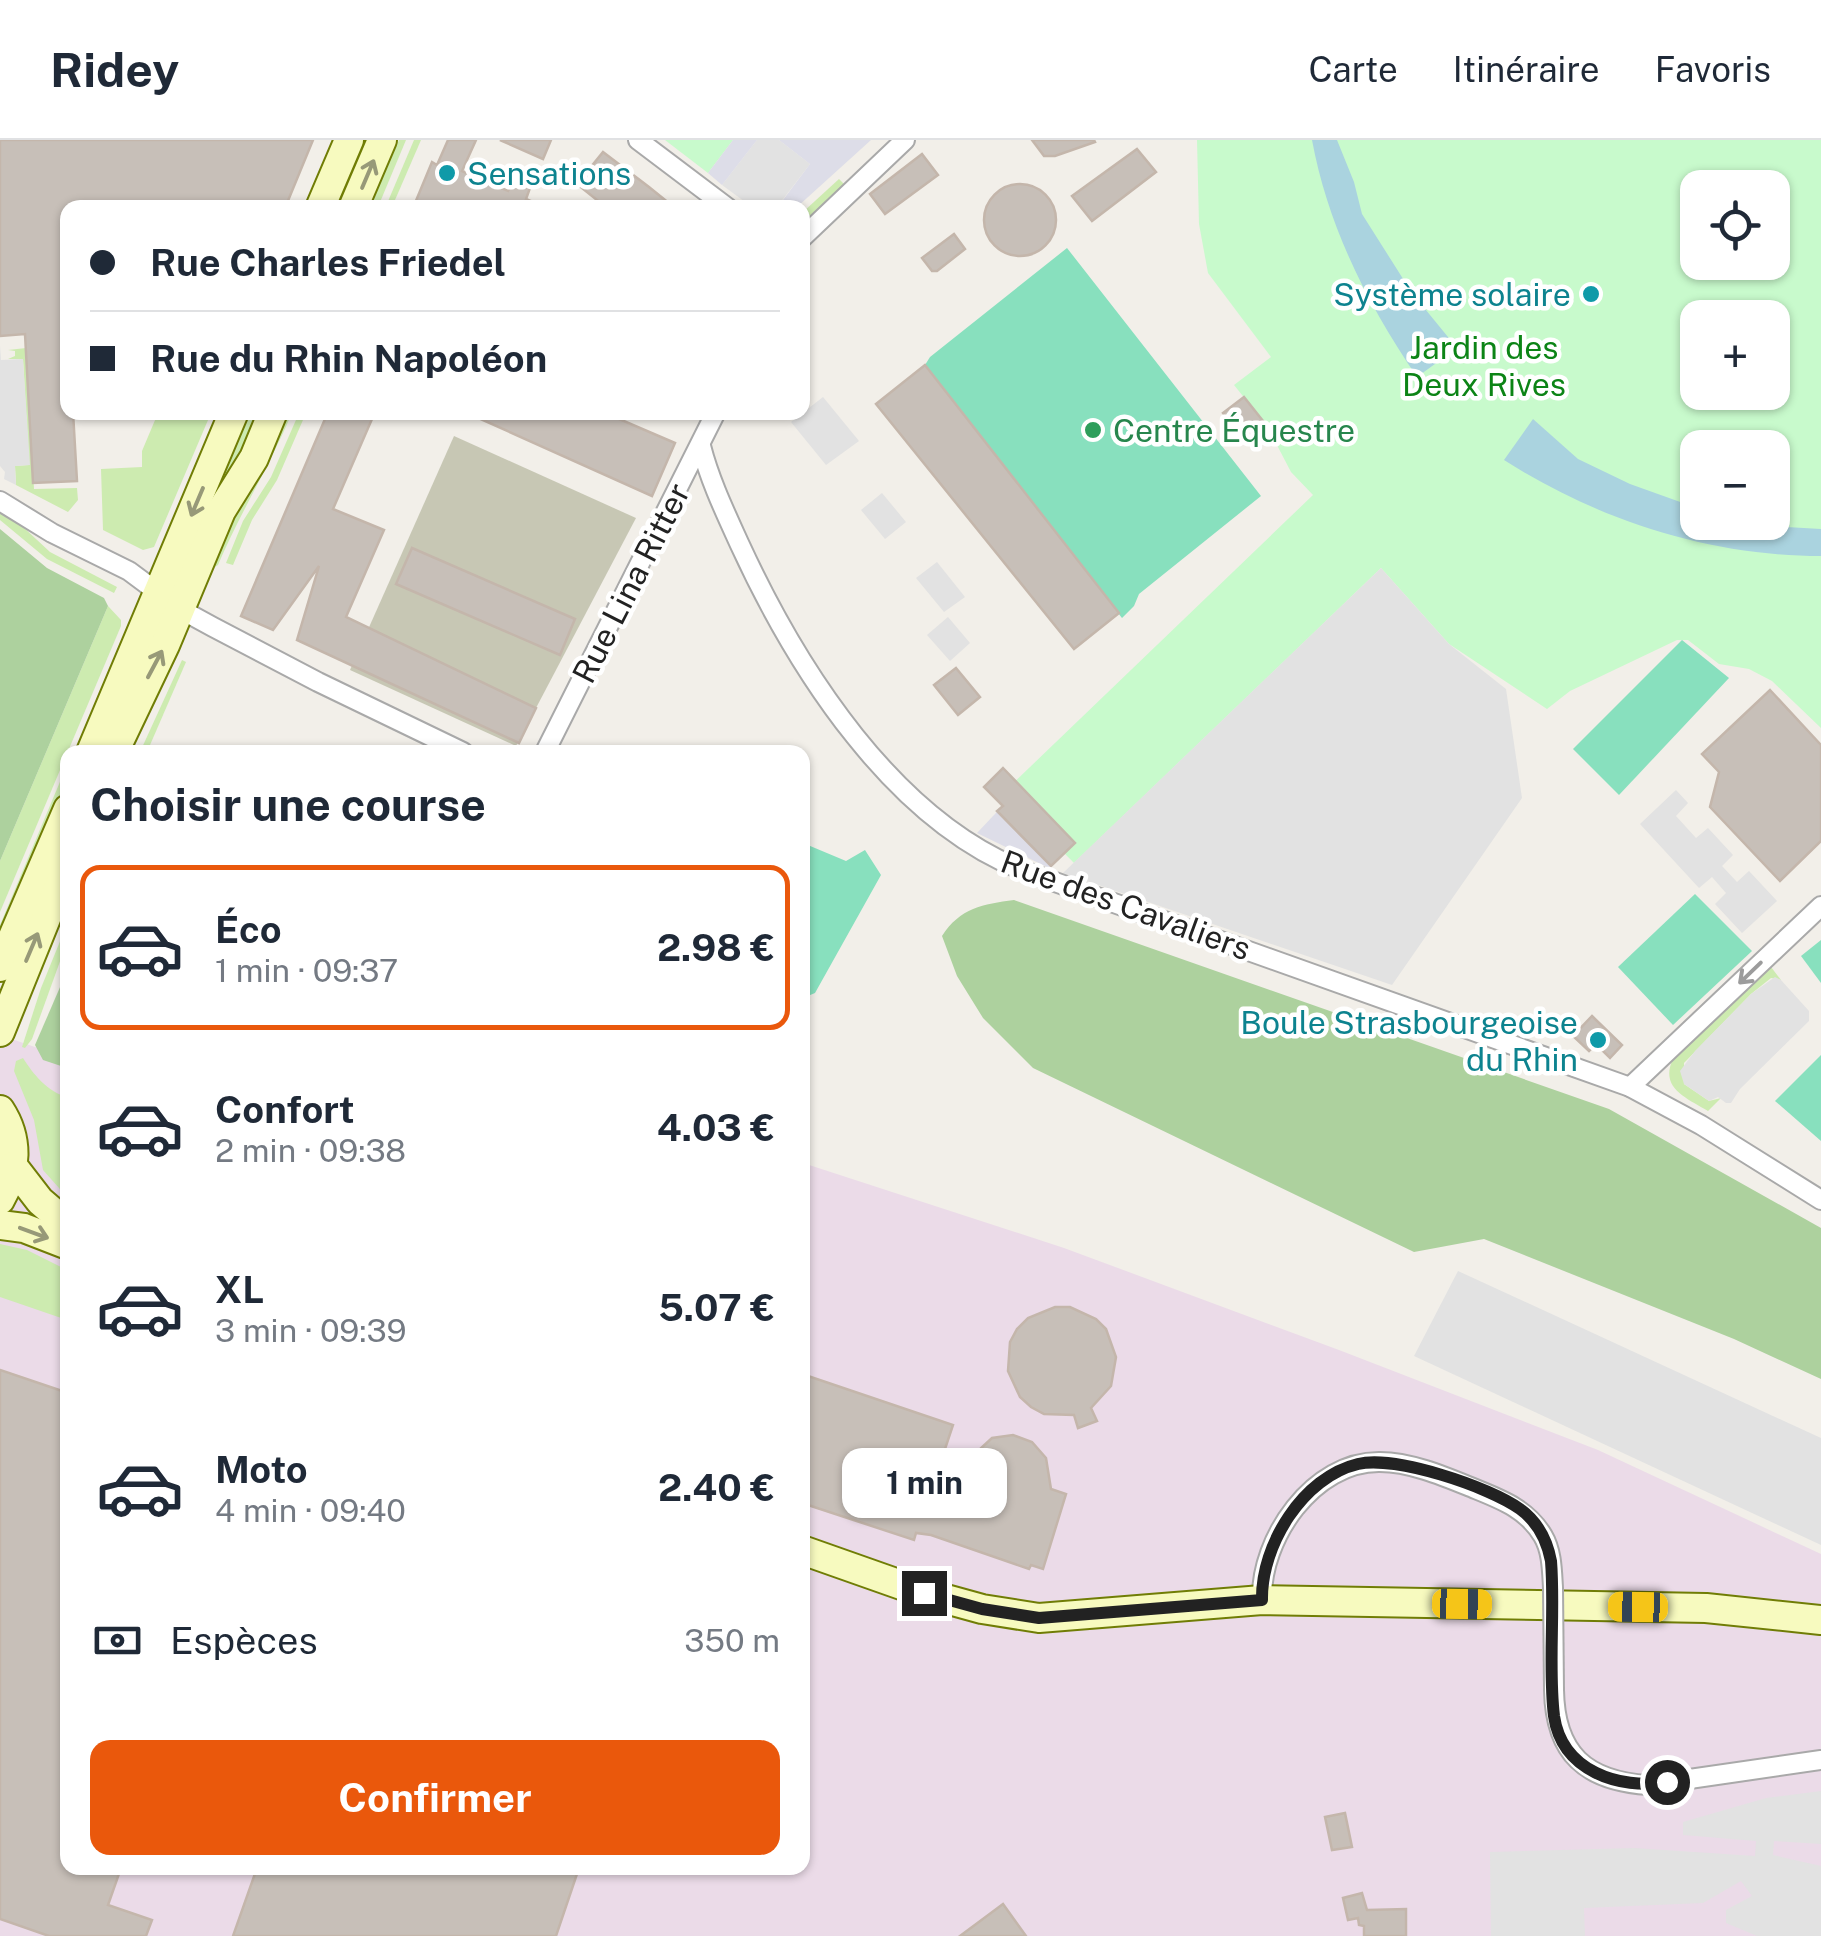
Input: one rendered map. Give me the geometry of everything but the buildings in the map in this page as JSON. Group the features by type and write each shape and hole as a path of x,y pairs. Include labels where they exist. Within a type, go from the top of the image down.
{"main road":[{"path":"323,200 349,140"},
{"path":"356,200 382,140"},
{"path":"117,745 231,420"},
{"path":"95,745 170,601 254,458 270,420"},
{"path":"0,967 60,827"},
{"path":"0,1032 60,884"},
{"path":"0,1110 13,1142 13,1166 0,1200"},
{"path":"13,1166 60,1218"},
{"path":"0,1225 24,1228 60,1242"},
{"path":"810,1553 924,1593 982,1609 1039,1618 1262,1600 1706,1608 1821,1620"}],"street":[{"path":"638,140 717,200"},
{"path":"810,230 905,140"},
{"name":"Rue Lina Ritter","path":"548,745 712,420"},
{"name":"Rue des Cavaliers","path":"701,446 709,476 766,603 796,653 880,764 929,812 967,842 1004,864 1630,1087 1701,1125 1821,1200"},
{"path":"0,501 318,682 448,745"},
{"path":"1630,1087 1821,906"},
{"path":"1262,1600 1278,1533 1311,1490 1341,1470 1360,1464 1381,1462 1446,1477 1520,1509 1548,1544 1553,1588 1554,1716 1568,1748 1590,1771 1626,1784 1648,1785 1821,1760"}],"shaded area":[{"path":"733,140 757,140 722,185 708,173"},
{"path":"757,140 779,140 810,164 782,200 742,200 722,185"},
{"path":"779,140 871,140 805,200 783,200 810,164"},
{"path":"0,346 1,360 23,359 30,465 15,466 16,485 4,479 5,472 0,466"},
{"path":"823,397 859,441 826,465 791,422 810,420 810,407"},
{"path":"454,436 636,518 517,745 350,670"},
{"path":"882,493 906,522 885,539 861,510"},
{"path":"937,562 965,597 944,612 916,578"},
{"path":"1381,568 1449,644 1506,689 1522,798 1392,985 1063,873"},
{"path":"948,617 970,643 950,661 927,635"},
{"path":"1676,790 1688,803 1676,816 1696,838 1708,828 1733,855 1722,866 1737,882 1749,871 1777,901 1742,933 1715,904 1726,893 1712,877 1699,888 1640,824"},
{"path":"1010,798 1064,854 1049,868 977,833"},
{"path":"1775,977 1809,1011 1809,1021 1740,1089 1731,1103 1718,1097 1709,1101 1684,1084 1680,1071 1751,994"},
{"path":"0,1035 60,1056 60,1875 810,1875 810,1165 1064,1248 1339,1350 1598,1450 1821,1554 1821,1936 0,1936"},
{"path":"1458,1271 1821,1438 1821,1545 1414,1356"},
{"path":"1821,1791 1821,1844 1774,1841 1773,1855 1821,1866 1821,1936 1757,1936 1726,1923 1726,1910 1752,1896 1741,1881 1703,1903 1584,1908 1585,1936 1491,1936 1490,1852 1634,1848 1755,1856 1756,1841 1683,1835 1683,1822 1766,1798"}],"green space":[{"path":"399,140 406,140 381,200 373,200"},
{"path":"414,140 421,140 395,200 389,200"},
{"path":"665,140 733,140 708,173"},
{"name":"Jardin des Deux Rives","path":"1197,140 1821,140 1821,728 1772,681 1749,669 1719,664 1688,640 1677,640 1570,691 1547,709 1449,644 1381,568 1074,863 1004,792 1313,495 1291,472 1267,426 1234,385 1271,357 1208,273 1199,224"},
{"path":"839,179 846,186 810,219 810,206"},
{"name":"Centre Équestre","path":"1067,248 1261,496 1139,594 1122,618 925,365"},
{"path":"26,348 34,489 77,488 78,500 68,512 16,485 15,466 29,465 23,359 8,359 15,356 15,351 8,350"},
{"path":"155,420 208,420 154,547 143,550 103,530 101,469 142,467 142,451"},
{"path":"242,420 257,420 238,462 206,505"},
{"path":"279,420 289,420 218,565 213,568 210,566"},
{"path":"296,420 303,420 233,565 226,563 243,521 271,477"},
{"path":"0,512 50,552 117,587 114,593 47,559 0,520"},
{"path":"0,529 47,568 104,598 108,606 0,861"},
{"path":"108,606 121,620 121,626 71,745 60,745 60,770 0,912 0,861"},
{"path":"1682,640 1729,678 1619,795 1573,749"},
{"path":"182,660 186,662 150,745 143,745"},
{"path":"60,782 60,798 0,941 0,925"},
{"path":"810,846 846,861 865,850 881,875 815,993 810,995"},
{"path":"1695,894 1752,951 1673,1025 1618,967"},
{"path":"1014,900 1609,1109 1821,1228 1821,1379 1734,1339 1484,1239 1414,1252 1033,1068 983,1018 957,976 942,936 956,919 973,909"},
{"path":"1821,940 1821,983 1801,956"},
{"path":"60,941 60,961 32,1039 25,1048 22,1047"},
{"path":"1771,967 1781,980 1771,978 1751,994 1684,1063 1684,1084 1709,1101 1721,1098 1708,1111 1672,1085 1673,1059"},
{"path":"60,987 60,1066 43,1060 35,1045"},
{"path":"1821,1055 1821,1141 1775,1101"},
{"path":"23,1058 42,1082 60,1094 60,1189 43,1170 34,1120 14,1071 16,1061"},
{"path":"0,1244 27,1250 60,1266 60,1318 0,1297"}],"water":[{"path":"1312,140 1337,140 1362,214 1412,293 1457,348 1417,377 1352,264 1328,204"},
{"path":"1533,419 1578,459 1680,502 1680,537 1616,517 1504,460"},
{"path":"1790,527 1821,529 1821,556 1737,549 1692,540 1790,540"}],"place":[{"name":"Sensations","path":"447,173"},
{"name":"Système solaire","path":"1591,294"},
{"name":"Centre Équestre","path":"1093,430"},
{"name":"Boule Strasbourgeoise du Rhin","path":"1598,1040"}],"route":[{"path":"924,1593 982,1609 1039,1618 1262,1600 1278,1533 1311,1490 1341,1470 1360,1464 1403,1465 1500,1498 1532,1520 1548,1544 1551,1561 1554,1716 1559,1731 1578,1762 1590,1771 1626,1784 1667,1782"}]}
